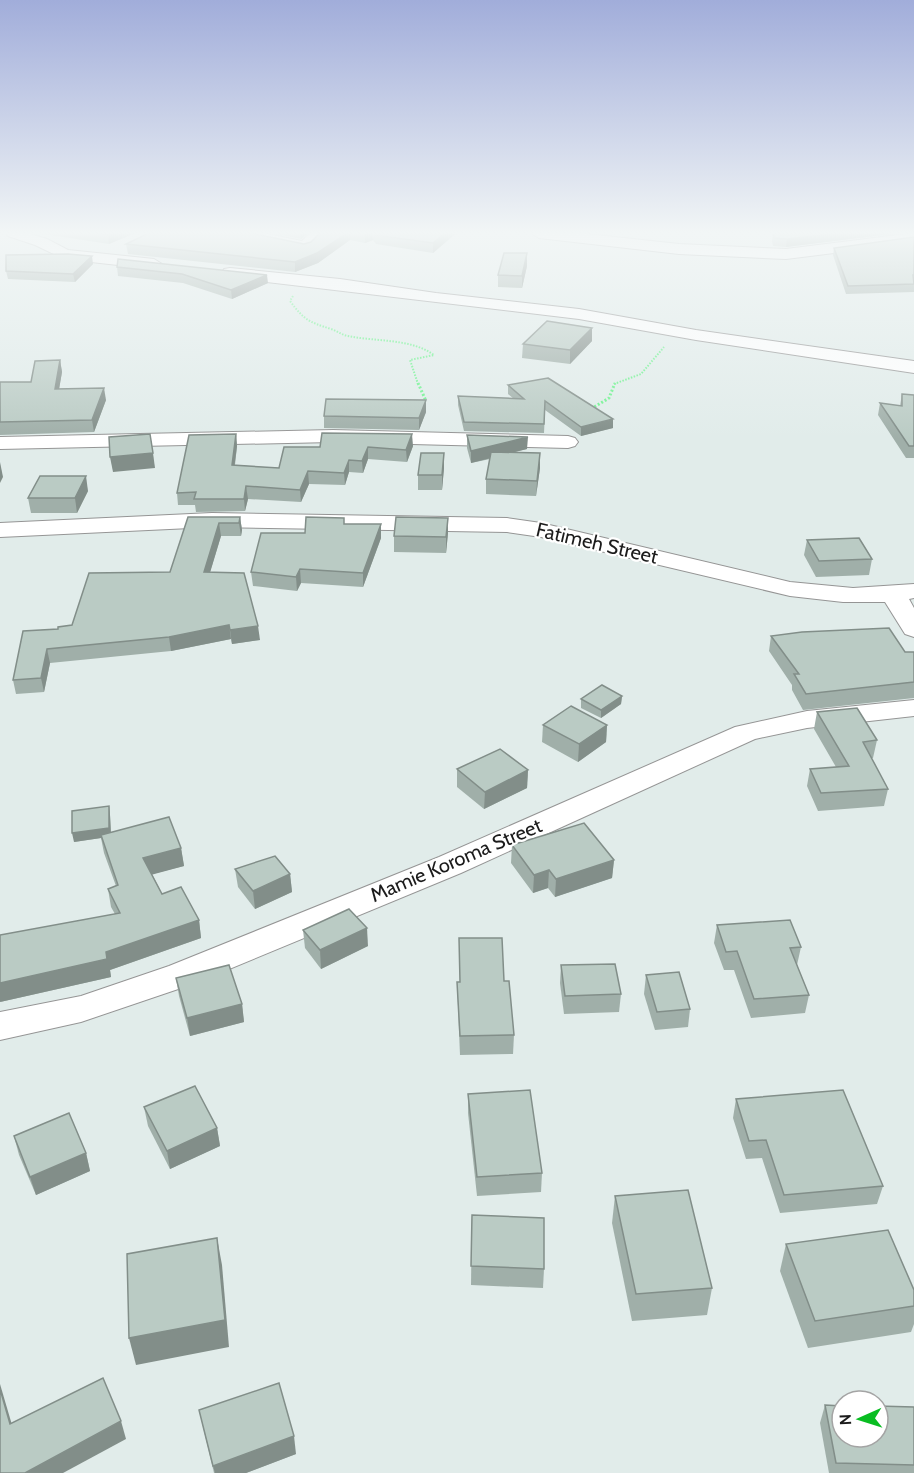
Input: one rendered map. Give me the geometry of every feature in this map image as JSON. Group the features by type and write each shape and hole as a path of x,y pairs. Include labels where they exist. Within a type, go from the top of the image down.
{"street":[{"path":"479,302 579,314 677,332 914,367"},
{"path":"0,443 333,436 567,442"},
{"name":"Fatimeh Street","path":"0,530 133,522 275,519 524,526 790,589 813,589 832,594 903,593"},
{"path":"903,593 914,629"},
{"name":"Mamie Koroma Street","path":"0,1026 81,1009 181,975 450,865 744,733 801,719 914,708"}],"path":[{"path":"291,302 303,318 320,327 332,329 345,336 421,346 434,355 410,360 411,368 426,401"},
{"path":"587,411 609,398 615,382 641,374 677,332"}],"building":[{"path":"547,321 592,328 570,350 523,344"},
{"path":"60,360 55,389 104,388 92,420 0,422 0,382 31,382 35,361"},
{"path":"548,378 613,419 581,427 545,401 544,424 464,422 458,396 524,399 508,385"},
{"path":"902,394 914,395 914,446 909,446 880,403 902,406"},
{"path":"326,399 426,400 419,418 324,416"},
{"path":"322,433 412,434 406,450 368,447 362,461 349,460 344,473 308,471 300,490 246,486 244,499 194,499 196,492 177,493 189,435 236,434 232,465 279,468 284,447 320,447"},
{"path":"150,434 153,453 110,457 109,437"},
{"path":"467,435 528,437 471,451"},
{"path":"491,452 540,453 537,481 486,479"},
{"path":"421,453 444,453 442,475 418,475"},
{"path":"40,476 86,476 75,498 28,498"},
{"path":"188,517 240,517 239,523 219,523 204,572 244,573 258,626 230,630 229,625 169,637 47,649 41,678 13,680 23,631 58,629 58,627 72,625 89,573 170,572"},
{"path":"306,517 344,518 344,524 381,524 363,573 300,569 296,577 251,572 261,533 305,533"},
{"path":"396,517 448,518 446,537 394,536"},
{"path":"859,538 872,559 819,561 807,540"},
{"path":"889,628 905,652 914,652 914,682 806,694 794,674 799,674 771,636 802,632"},
{"path":"602,685 622,696 601,710 581,699"},
{"path":"571,706 607,725 579,744 543,725"},
{"path":"857,708 877,740 863,742 888,789 821,793 810,769 849,766 817,712"},
{"path":"500,749 528,770 485,792 457,769"},
{"path":"109,806 109,828 72,833 72,811"},
{"path":"169,817 181,848 143,858 162,894 181,887 199,920 106,952 107,959 0,983 0,935 120,913 108,889 118,885 101,835"},
{"path":"584,823 614,860 556,879 549,870 534,875 512,845"},
{"path":"275,856 290,874 253,891 235,869"},
{"path":"349,909 367,928 320,950 303,930"},
{"path":"790,920 801,947 790,948 809,995 754,999 737,951 726,952 717,925"},
{"path":"459,938 502,938 504,981 509,981 514,1035 460,1036 457,982 460,982"},
{"path":"615,964 621,994 565,996 561,965"},
{"path":"229,965 242,1004 187,1018 176,978"},
{"path":"679,972 690,1009 657,1012 646,975"},
{"path":"195,1086 217,1128 167,1151 144,1107"},
{"path":"530,1090 542,1173 477,1177 468,1094"},
{"path":"843,1090 883,1186 784,1195 766,1140 749,1141 736,1099"},
{"path":"69,1113 86,1153 30,1177 14,1136"},
{"path":"688,1190 712,1288 636,1294 615,1196"},
{"path":"472,1215 544,1218 544,1269 471,1266"},
{"path":"888,1230 914,1290 914,1306 815,1321 786,1244"},
{"path":"217,1238 225,1320 129,1338 127,1254"},
{"path":"103,1378 121,1421 25,1473 0,1473 0,1389 10,1424"},
{"path":"279,1383 294,1436 213,1466 199,1410"},
{"path":"825,1405 830,1405 830,1431"},
{"path":"890,1406 914,1407 914,1465 836,1463 833,1449 890,1449"}]}
